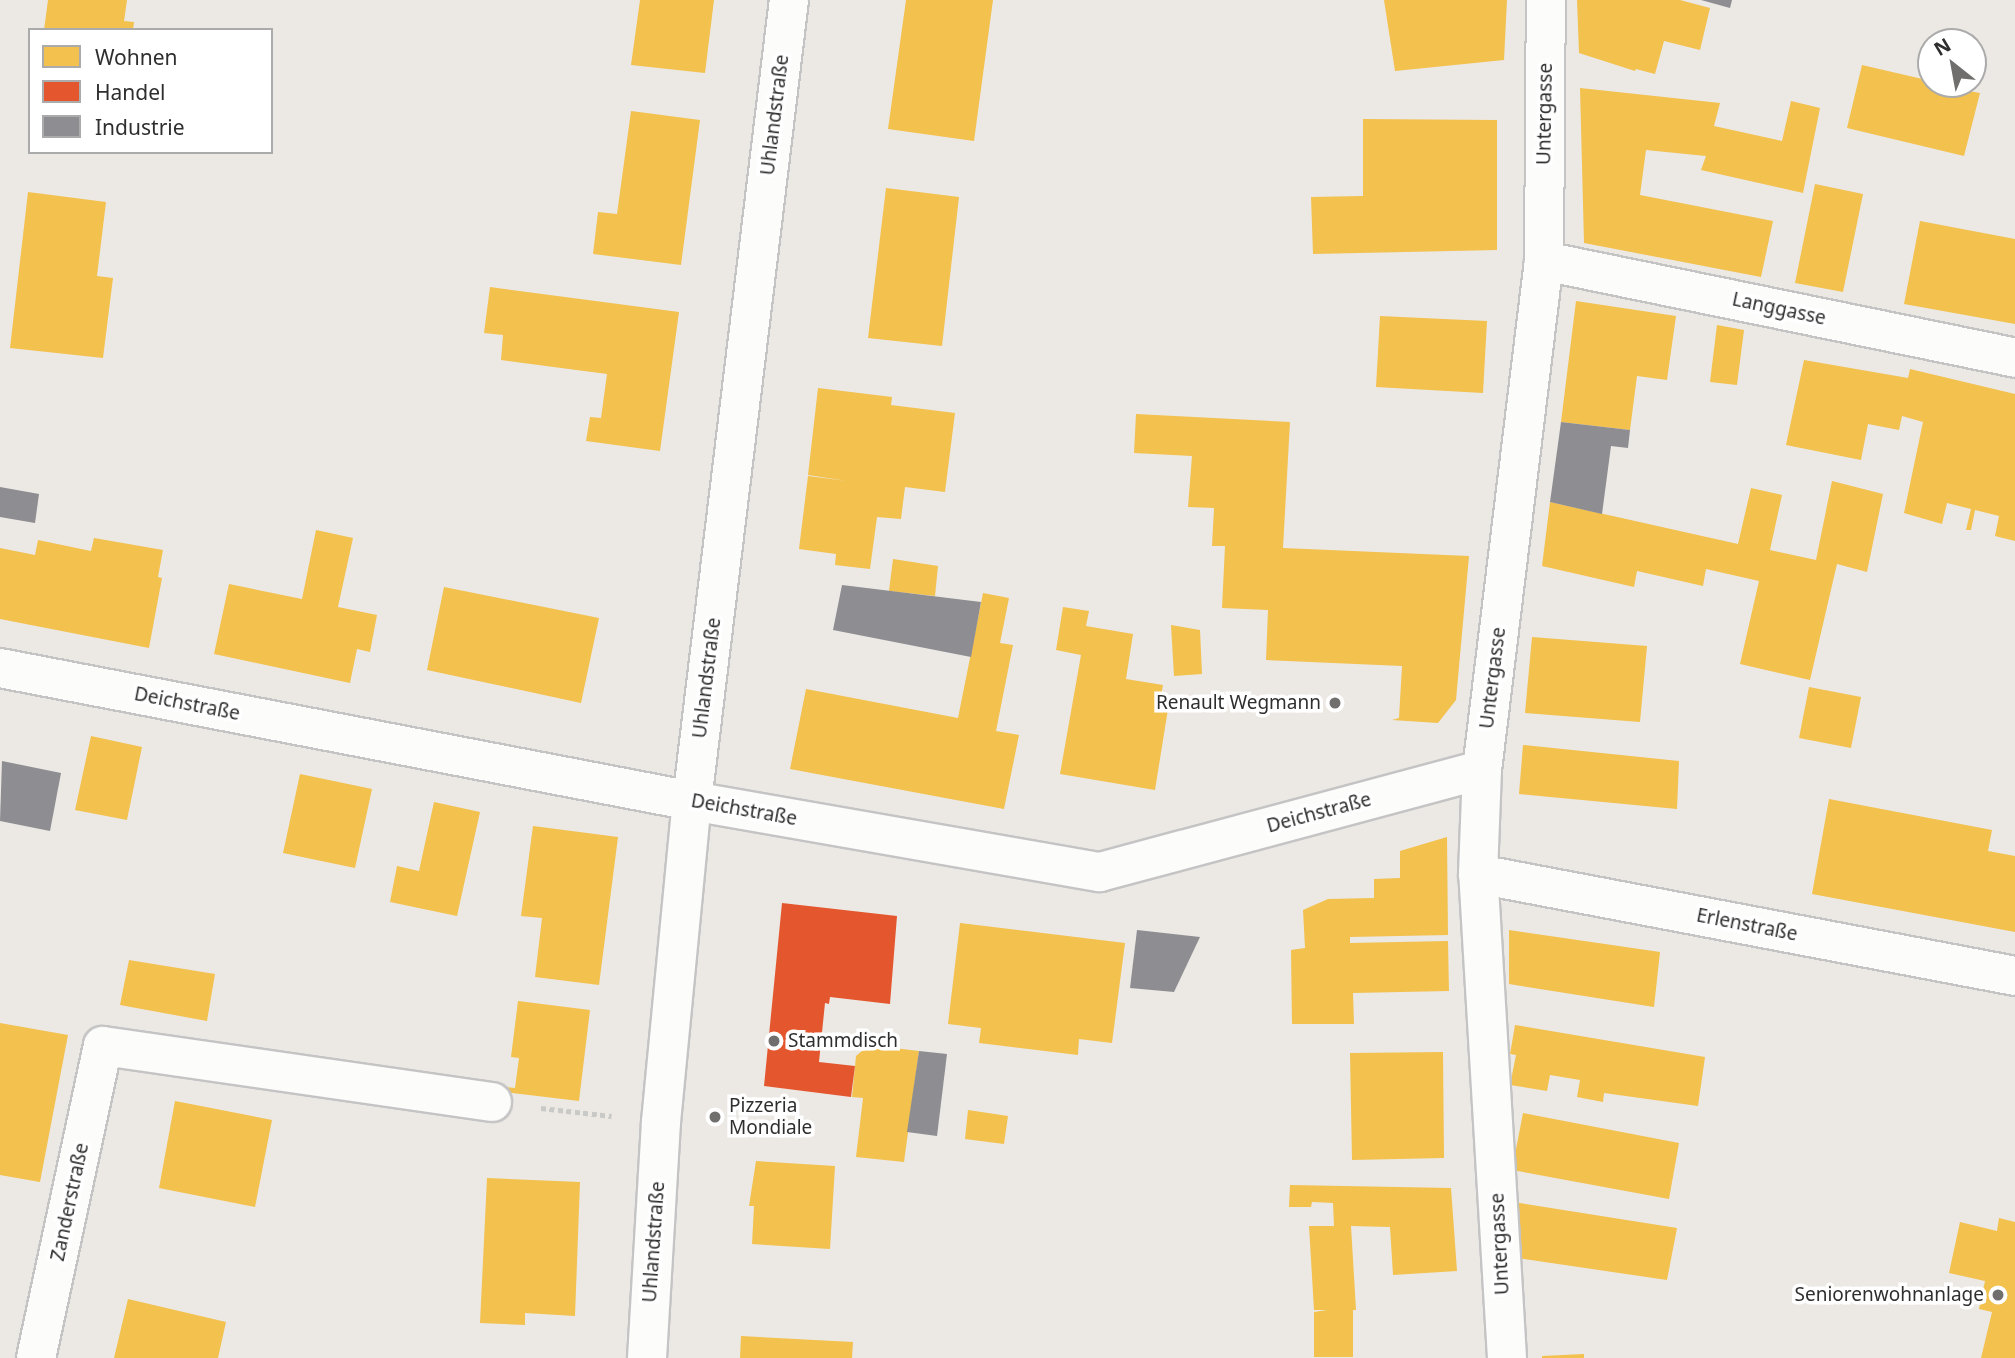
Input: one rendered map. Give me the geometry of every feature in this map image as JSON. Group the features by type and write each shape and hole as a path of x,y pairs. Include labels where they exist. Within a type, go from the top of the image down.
{"street":[{"name":"Uhlandstraße","path":"647,1358 662,1122 692,801 789,0"},
{"name":"Untergasse","path":"1507,1358 1478,874 1482,770 1544,261 1546,0"},
{"name":"Langgasse","path":"1544,261 2015,358"},
{"name":"Deichstraße","path":"0,668 692,801 1100,872 1482,770"},
{"name":"Erlenstraße","path":"1478,874 2015,976"},
{"name":"Zanderstraße","path":"36,1358 103,1046 492,1102"}],"path":[{"path":"492,1102 662,1122"}],"building: Wohnen":[{"path":"48,0 127,0 124,21 134,22 133,28 44,28"},
{"path":"640,0 714,0 705,73 631,65"},
{"path":"906,0 993,0 974,141 888,129"},
{"path":"1384,0 1507,0 1504,60 1395,71"},
{"path":"1577,0 1680,0 1710,8 1700,50 1664,41 1655,74 1636,69 1635,71 1579,53"},
{"path":"1862,65 1917,78 1917,98 1979,98 1964,156 1847,128"},
{"path":"1580,88 1720,103 1714,126 1782,141 1791,101 1820,108 1803,193 1701,170 1706,156 1646,150 1640,195 1773,221 1761,277 1584,243"},
{"path":"631,111 700,120 681,265 593,254 598,212 617,214"},
{"path":"1363,119 1497,120 1497,250 1313,254 1311,197 1363,196"},
{"path":"1815,184 1863,194 1843,292 1795,283"},
{"path":"886,188 959,197 942,346 868,338"},
{"path":"28,192 106,202 97,276 113,278 103,358 10,348"},
{"path":"1920,221 2015,239 2015,324 1904,304"},
{"path":"490,287 679,312 660,451 586,441 590,417 601,418 607,374 501,360 503,335 484,333"},
{"path":"1576,301 1676,316 1667,380 1637,376 1630,430 1561,422"},
{"path":"1380,316 1487,321 1483,393 1376,387"},
{"path":"1717,325 1744,330 1737,385 1710,382"},
{"path":"1804,360 1908,378 1910,369 2015,394 2015,541 1995,536 1999,516 1975,510 1971,530 1966,530 1971,509 1947,503 1942,524 1904,513 1923,422 1902,416 1899,430 1868,424 1861,460 1786,445"},
{"path":"818,388 892,397 891,405 955,413 945,492 905,487 901,519 877,517 870,569 835,565 836,554 799,549 808,476 847,481 808,475"},
{"path":"1136,414 1290,422 1283,548 1469,556 1456,700 1438,723 1392,720 1399,718 1402,666 1266,660 1268,610 1222,608 1225,546 1212,546 1214,508 1188,507 1192,456 1134,453"},
{"path":"1832,481 1883,494 1867,572 1837,564 1810,680 1740,664 1759,581 1706,569 1703,586 1637,571 1634,587 1542,566 1550,502 1738,544 1751,488 1782,495 1770,550 1816,560"},
{"path":"316,530 353,538 338,607 377,615 370,652 357,649 350,683 214,654 229,584 302,599"},
{"path":"94,538 163,550 158,577 162,578 149,648 0,619 0,548 35,555 38,540 91,551"},
{"path":"893,559 938,566 935,596 889,591"},
{"path":"444,587 599,618 581,703 427,670"},
{"path":"983,593 1009,598 1000,643 1013,645 996,731 1019,735 1004,809 790,769 806,689 958,718"},
{"path":"1063,607 1089,611 1086,626 1133,634 1126,679 1163,685 1159,707 1168,709 1155,790 1060,774 1081,655 1056,650"},
{"path":"1171,625 1200,630 1202,674 1174,676"},
{"path":"1532,637 1647,646 1640,722 1525,713"},
{"path":"1809,687 1861,697 1851,748 1799,738"},
{"path":"91,736 142,747 127,820 75,810"},
{"path":"1523,745 1679,761 1677,809 1519,794"},
{"path":"300,774 372,789 355,868 283,853"},
{"path":"1829,799 1992,830 1988,851 2015,856 2015,932 1812,894"},
{"path":"434,802 480,812 457,916 390,902 397,866 419,871"},
{"path":"533,826 618,837 599,985 535,977 542,918 521,916"},
{"path":"1447,837 1448,935 1350,937 1350,943 1448,941 1449,991 1353,993 1354,1024 1292,1024 1291,950 1305,948 1303,910 1328,899 1374,898 1374,879 1400,878 1400,851"},
{"path":"960,923 1125,943 1112,1043 1079,1039 1078,1055 979,1043 981,1028 948,1024"},
{"path":"1509,930 1660,952 1654,1007 1509,984"},
{"path":"129,960 215,974 207,1021 120,1005"},
{"path":"518,1001 590,1010 579,1101 503,1092 504,1087 515,1088 519,1058 511,1057"},
{"path":"0,1023 68,1035 40,1182 0,1175"},
{"path":"1515,1025 1705,1057 1698,1106 1604,1093 1603,1102 1577,1097 1580,1080 1550,1075 1547,1091 1510,1085 1516,1055 1510,1054"},
{"path":"869,1045 919,1051 904,1162 856,1157 863,1098 852,1097 856,1056"},
{"path":"1443,1052 1444,1158 1352,1160 1350,1053"},
{"path":"175,1101 272,1120 255,1207 159,1188"},
{"path":"968,1110 1008,1116 1004,1144 965,1139"},
{"path":"1523,1113 1679,1143 1669,1199 1512,1170"},
{"path":"756,1161 835,1166 830,1249 752,1244 754,1206 749,1206"},
{"path":"487,1178 580,1182 575,1316 525,1313 525,1325 480,1323"},
{"path":"1290,1185 1451,1188 1457,1271 1393,1275 1390,1227 1351,1226 1356,1310 1353,1310 1353,1357 1314,1357 1314,1312 1327,1310 1314,1310 1309,1226 1334,1226 1333,1203 1312,1202 1311,1207 1289,1207"},
{"path":"1513,1202 1677,1228 1667,1280 1517,1258"},
{"name":"Seniorenwohnanlage","path":"1999,1218 2015,1222 2015,1358 1981,1358 1992,1312 1979,1309 1985,1281 1949,1273 1960,1222 1997,1231"},
{"path":"128,1299 226,1322 218,1358 114,1358"},
{"path":"741,1336 853,1342 852,1358 740,1358"},
{"path":"1584,1354 1584,1358 1542,1358 1542,1356"}],"building: Handel":[{"path":"782,903 897,916 890,1004 830,997 829,1004 825,1003 819,1062 855,1066 851,1097 764,1086"}],"building: Industrie":[{"path":"1701,0 1732,0 1730,8"},
{"path":"1561,422 1630,430 1628,448 1611,446 1602,514 1550,502"},
{"path":"0,487 39,494 35,523 0,517"},
{"path":"842,585 981,602 971,657 833,630"},
{"path":"2,761 61,773 50,831 0,821"},
{"path":"1137,930 1200,937 1174,992 1130,988"},
{"path":"919,1051 947,1054 937,1136 907,1132"}],"place":[{"name":"Renault Wegmann","path":"1335,703"},
{"name":"Stammdisch","path":"774,1041"},
{"name":"Pizzeria Mondiale","path":"715,1117"},
{"name":"Seniorenwohnanlage","path":"1998,1295"}]}
